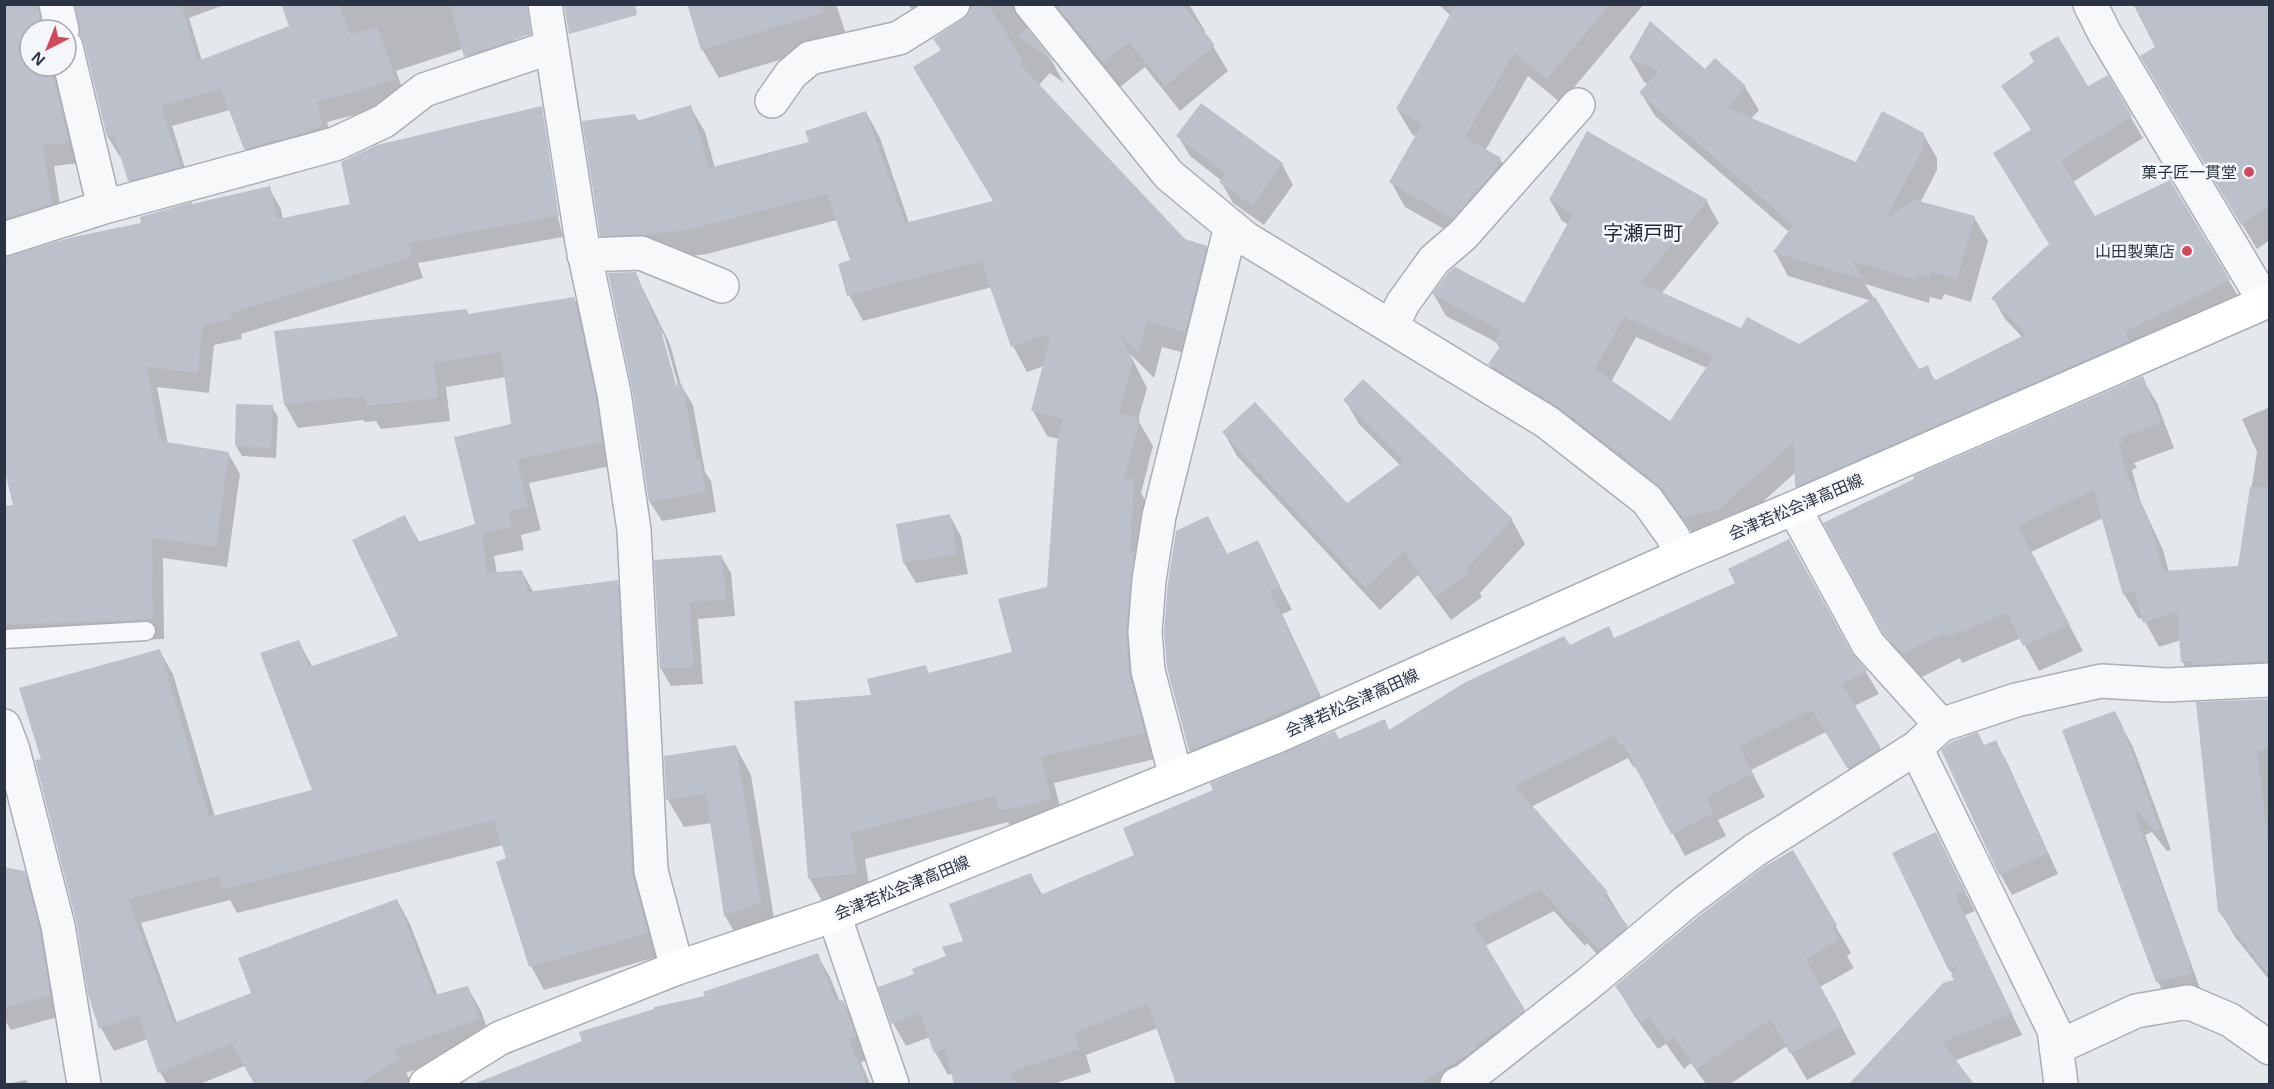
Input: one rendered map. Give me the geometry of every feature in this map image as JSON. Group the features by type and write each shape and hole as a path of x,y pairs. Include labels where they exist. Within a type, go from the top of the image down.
{"main road":[{"name":"会津若松会津高田線","path":"426,1084 500,1038 677,968 834,915 1282,734 1682,555 2267,301"}],"street":[{"path":"545,4 584,255 614,393 634,530 651,871 677,968"},
{"path":"772,101 791,74 810,58 899,38 953,4"},
{"path":"1031,4 1170,175 1245,238 1546,422 1647,500 1672,535 1682,555"},
{"path":"2090,4 2105,34 2267,301"},
{"path":"4,239 104,207 335,144 384,121 424,90 551,47"},
{"path":"73,78 104,207"},
{"path":"1391,327 1403,303 1434,260 1463,235 1578,105"},
{"path":"1176,777 1148,671 1145,632 1149,580 1159,516 1231,226"},
{"path":"584,255 642,253 722,286"},
{"path":"1794,508 1868,644 1941,725"},
{"path":"1457,1084 1466,1080 1588,984 1687,901 1755,850 1916,748 1941,725 2016,700 2101,681 2167,685 2270,680"},
{"path":"4,726 13,750 58,926 84,1084"},
{"path":"1916,748 2054,1030 2061,1084"},
{"path":"834,915 892,1084"},
{"path":"2056,1048 2136,1011 2188,1002 2230,1020 2270,1048"}],"lane":[{"path":"4,639 146,631"}],"building":[{"path":"4,4 38,4 41,18 18,18 18,78 54,78 69,142 43,146 52,204 4,219"},
{"path":"75,4 181,4 198,61 289,26 281,4 339,4 351,35 377,26 396,80 317,102 323,125 301,134 244,149 221,89 161,106 181,167 128,181 114,136 107,137"},
{"path":"450,4 527,4 531,34 464,57"},
{"path":"564,4 635,4 637,15 569,34"},
{"path":"687,4 822,4 823,13 701,50"},
{"path":"972,4 988,4 1023,61 1020,64 1185,239 1207,246 1185,332 1147,322 1139,354 1119,333 1133,361 1119,413 1140,419 1124,478 1134,479 1130,553 1135,551 1126,633 1130,676 1145,733 1041,757 1051,799 1012,809 998,809 995,796 851,833 857,873 808,879 794,701 871,695 867,679 926,665 928,673 1012,652 998,599 1047,587 1057,443 1063,419 1031,411 1051,333 1011,347 981,261 847,296 838,264 850,260 827,194 692,229 643,235 600,236 582,121 635,114 637,121 691,105 709,168 809,142 805,131 866,111 905,223 993,201 913,67 941,50 933,39 963,19 969,13"},
{"path":"1056,4 1182,4 1215,45 1165,86 1129,42 1103,63"},
{"path":"1456,4 1610,4 1547,79 1514,53 1465,137 1501,158 1493,173 1453,219 1389,182 1422,124 1396,109"},
{"path":"2133,4 2270,4 2270,204 2241,225 2140,56 2155,47"},
{"path":"1650,21 1705,69 1715,58 1746,86 1728,108 1856,162 1882,111 1924,133 1924,146 1887,217 1915,200 1975,216 1957,279 1931,272 1929,278 1917,274 1916,280 1852,261 1864,280 1773,252 1793,225 1639,93 1658,71 1629,58"},
{"path":"1027,28 1054,62 1018,36"},
{"path":"2058,36 2088,86 2108,75 2132,116 2061,161 2095,216 2170,180 2230,280 2125,332 2129,341 1795,487 1794,442 1718,510 1683,518 1662,489 1619,451 1617,453 1557,406 1488,364 1501,345 1494,342 1501,331 1432,294 1455,267 1524,303 1573,214 1549,200 1587,131 1708,200 1641,283 1741,328 1747,317 1799,344 1875,297 1919,369 1928,365 1934,381 2026,334 1991,298 2049,244 1993,153 2032,129 2001,86 2034,62 2029,53","holes":["1624,317 1714,356 1670,421 1595,369"]},
{"path":"1201,103 1283,163 1252,206 1219,182 1226,173 1176,136"},
{"path":"542,106 559,216 408,243 412,257 231,313 232,319 203,325 198,373 147,367 160,441 229,452 216,547 152,538 153,619 4,625 4,506 13,505 4,468 4,257 73,237 141,223 140,217 192,202 192,204 270,186 278,219 350,204 341,162 377,145"},
{"path":"636,272 656,324 659,323 676,385 682,384 697,460 700,460 706,492 649,502 632,389 608,273"},
{"path":"574,297 596,396 602,442 517,460 528,507 508,511 512,527 482,533 487,573 522,570 528,592 618,580 632,872 648,933 529,967 496,862 506,858 494,820 222,890 219,876 128,899 174,1023 251,993 238,958 397,899 434,995 468,986 480,1019 394,1049 400,1059 359,1084 254,1084 232,1043 158,1073 138,1015 99,1029 88,994 76,921 35,760 41,759 19,688 160,649 209,817 312,790 260,653 299,640 309,667 398,636 352,540 405,515 418,542 475,524 454,437 511,424 501,352 434,363 438,398 366,406 365,397 350,399 349,397 284,405 274,331 467,309 468,314"},
{"path":"2143,376 2161,423 2121,438 2123,442 2119,444 2126,473 2150,523 2163,571 2238,566 2250,487 2270,488 2270,661 2193,665 2192,661 2181,662 2177,611 2143,623 2134,591 2123,595 2094,490 2018,526 2070,625 2023,646 2007,613 1946,638 1944,633 1902,654 1883,633 1823,523 1914,479 1913,476"},
{"path":"1363,379 1513,519 1467,568 1470,573 1436,597 1404,552 1366,588 1222,432 1255,402 1347,503 1404,461 1343,400"},
{"path":"236,404 273,405 271,448 235,446"},
{"path":"950,514 957,554 903,563 896,524"},
{"path":"1208,516 1227,554 1258,540 1280,586 1270,591 1320,696 1189,751 1167,668 1164,632 1168,582 1176,531"},
{"path":"1789,539 1852,653 1867,671 1842,684 1881,748 1847,768 1812,710 1739,747 1753,774 1706,797 1714,813 1671,834 1623,744 1620,746 1615,736 1515,786 1608,892 1604,895 1628,926 1599,950 1573,922 1571,924 1540,889 1473,924 1525,1010 1475,1045 1476,1048 1473,1051 1418,1084 1176,1084 1148,1004 1074,1033 1080,1049 1011,1072 1015,1084 954,1084 945,1049 934,1053 920,1013 891,1024 878,987 914,974 912,969 946,956 942,947 963,941 949,904 1031,873 1040,895 1134,855 1123,828 1213,790 1210,783 1335,731 1339,739 1385,719 1389,730 1464,683 1564,636 1570,645 1609,626 1614,638 1735,583 1728,569"},
{"path":"722,555 726,599 689,602 694,667 660,669 654,560"},
{"path":"2270,699 2270,749 2257,751 2270,857 2270,976 2218,911 2196,702"},
{"path":"2115,711 2160,829 2155,832 2139,812 2135,814 2187,954 2192,974 2156,982 2062,730"},
{"path":"1978,732 1984,745 1996,740 2048,853 1999,875 1941,750 1951,742"},
{"path":"736,745 761,903 724,916 706,794 666,800 664,756"},
{"path":"1936,832 1965,891 1955,895 2012,1014 1942,1042 1974,1084 1849,1084 1943,983 1954,980 1951,975 1961,964 1949,971 1892,853"},
{"path":"1793,850 1837,925 1832,928 1839,940 1806,959 1842,1026 1790,1054 1771,1019 1697,1069 1674,1037 1667,1042 1649,1017 1641,1023 1615,986 1699,916 1765,866"},
{"path":"4,867 25,871 40,930 50,995 4,1008"},
{"path":"818,953 836,1002 843,1000 856,1037 849,1039 867,1084 476,1083 582,1041 579,1032 654,1009 654,1007 705,996 703,992"}],"place":[{"name":"菓子匠一貫堂","path":"2249,172"},
{"name":"山田製菓店","path":"2187,251"}],"district":[{"name":"字瀬戸町","path":"1643,233"}]}
